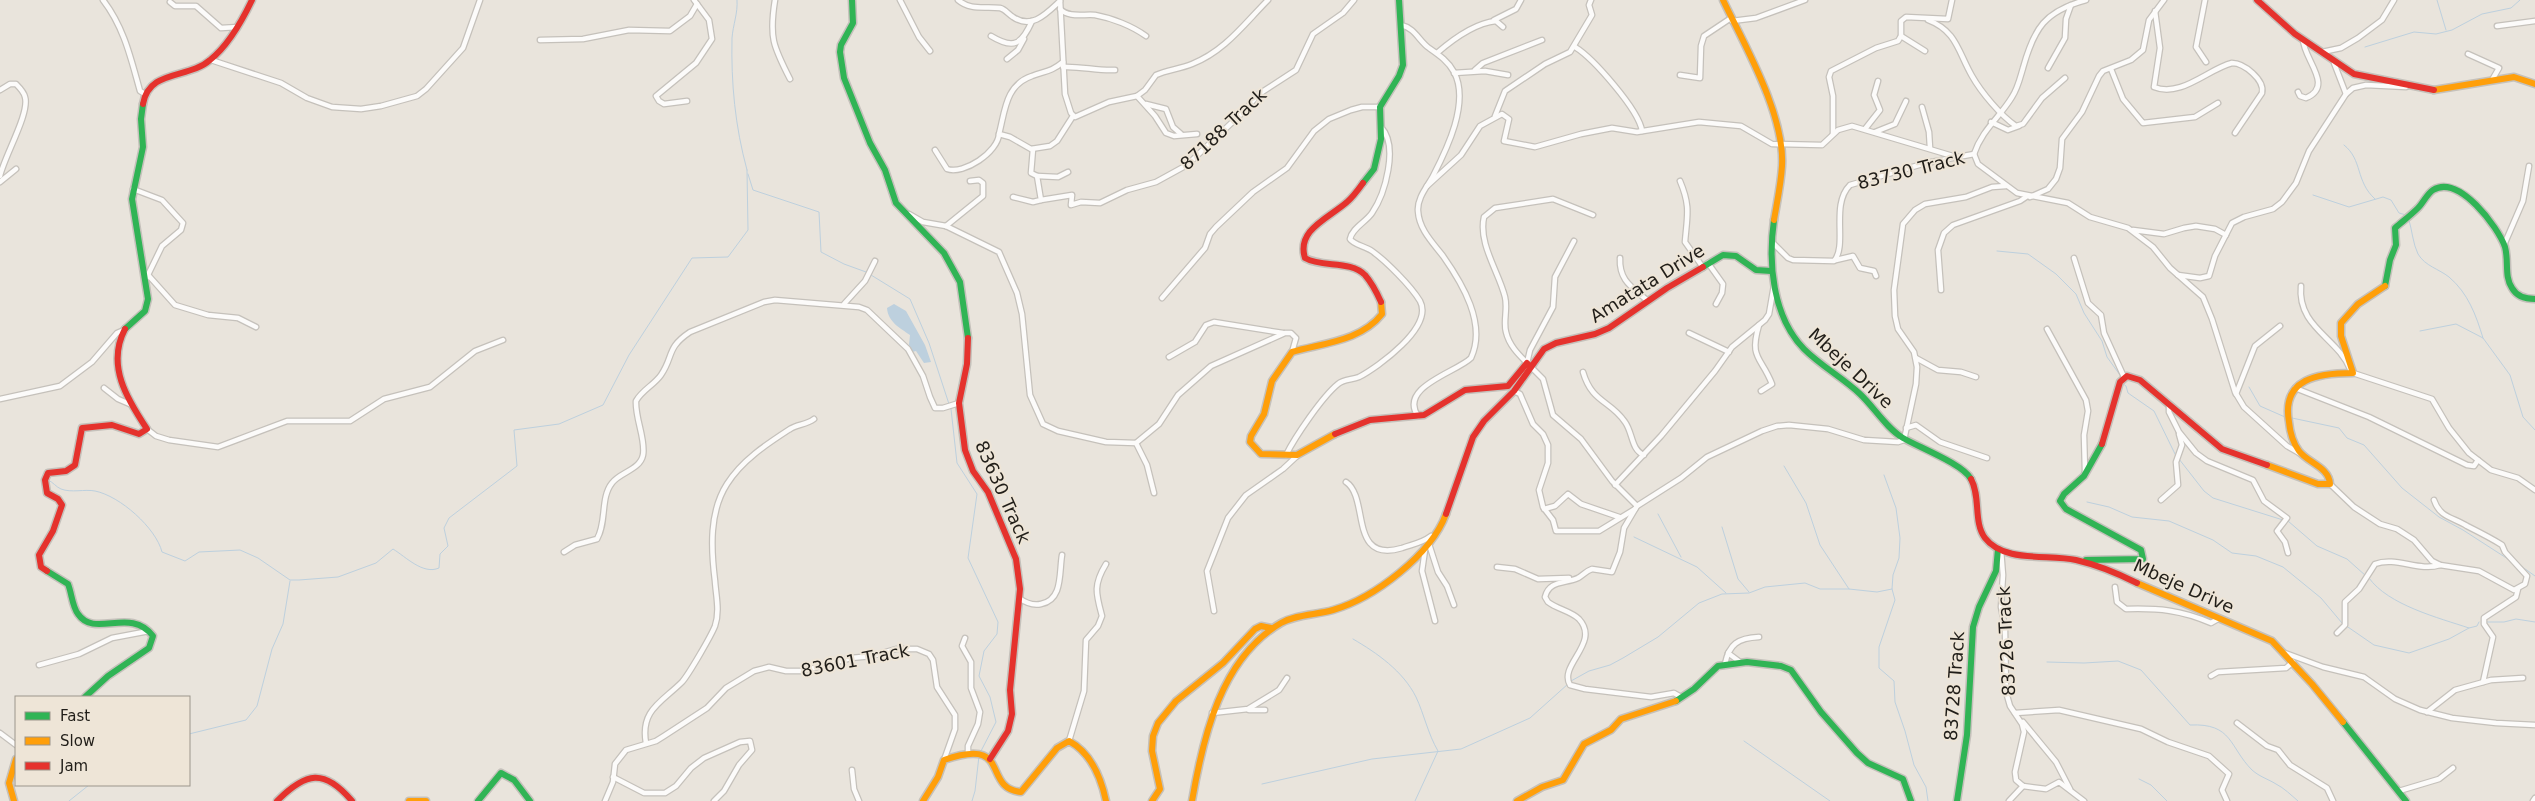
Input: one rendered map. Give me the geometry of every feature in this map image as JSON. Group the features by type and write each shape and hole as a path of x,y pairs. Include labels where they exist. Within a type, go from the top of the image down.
{"street":[{"path":"103,0 120,28 135,67 140,91 145,94"},
{"path":"0,399 60,386 92,362 118,332 124,330 143,316 148,308 149,299 147,277 133,207 133,188 143,147 142,119 145,94 164,77 194,71 211,60 240,26 252,0"},
{"path":"211,60 281,83 307,98 332,107 361,109 381,106 424,92 463,48 480,0"},
{"path":"775,0 772,37 778,56 790,79"},
{"name":"83630 Track","path":"852,0 853,23 841,44 840,52 844,78 899,208 944,253 960,282 968,341 967,364 959,403 960,425 970,463 988,492 1016,559 1019,598 1010,690 1010,724 1004,740 990,759"},
{"path":"900,0 919,38 930,51"},
{"path":"958,0 976,8 1002,9 1019,20 1032,21 1050,12 1060,0"},
{"path":"1060,0 1065,94 1073,116"},
{"path":"999,134 1010,137 1033,149 1054,144 1073,116 1080,115 1109,102 1137,96 1145,90 1156,75 1189,66 1226,44 1268,0"},
{"name":"87188 Track","path":"1041,200 1049,201 1072,195 1071,205 1081,202 1100,202 1113,195 1156,182 1180,170 1203,152 1258,94 1296,70 1312,34 1343,12 1354,0"},
{"path":"1292,352 1357,334 1381,318 1383,310 1376,292 1364,274 1349,267 1309,261 1305,258 1302,248 1309,231 1349,201 1368,178 1377,157 1381,127 1380,106 1402,69 1403,51 1399,0"},
{"path":"1437,54 1469,31 1516,9 1521,0"},
{"path":"1495,116 1505,90 1542,66 1570,52 1575,46 1592,15 1589,5 1590,0"},
{"name":"Mbeje Drive","path":"1723,0 1731,20 1756,67 1781,144 1781,173 1772,242 1771,271 1787,324 1804,349 1860,394 1904,440 1961,469 1973,480 1978,497 1979,526 1984,536 1999,550 2083,561 2114,571 2218,619 2267,638 2285,653 2406,801"},
{"path":"1680,75 1700,78 1701,46 1704,36 1731,20 1759,17 1805,0"},
{"path":"1833,134 1833,96 1829,76 1831,71 1876,48 1898,41 1901,36 1900,24 1903,18 1948,19 1952,0"},
{"path":"1974,154 1991,122 2002,112 2016,91 2037,29 2052,14 2071,4 2086,0"},
{"path":"1941,290 1938,250 1944,233 1954,226 2048,189 2056,179 2060,168 2062,139 2082,112 2099,76 2103,71 2131,60 2143,50 2149,20 2164,0"},
{"path":"2205,0 2196,47 2206,62"},
{"path":"2257,0 2303,39 2332,61 2354,74 2407,87"},
{"path":"2322,52 2343,48 2358,38 2382,20 2394,0"},
{"path":"170,2 175,6 194,5 221,28 231,29 240,26"},
{"path":"540,40 582,39 629,30 670,31 690,16 695,2"},
{"path":"687,101 664,104 659,102 656,96 696,63 712,39 709,20 695,2"},
{"path":"2048,68 2064,41 2066,15 2071,4"},
{"path":"1060,8 1070,14 1095,16 1129,26 1146,36"},
{"path":"2156,11 2160,48 2154,87 2165,89 2190,84 2232,64 2244,67 2261,82 2262,93 2236,133"},
{"path":"1922,17 1947,30 1973,78 2002,112 2014,124 2019,126"},
{"path":"1494,20 1504,27"},
{"path":"1007,60 1018,50 1032,21"},
{"path":"2497,26 2535,21"},
{"path":"1401,25 1410,28 1422,42 1437,54 1454,73 1458,87 1456,120 1448,146 1418,206 1424,233 1458,279 1473,314 1476,341 1474,351 1466,363 1421,389 1414,403 1418,416"},
{"path":"991,36 1007,44 1024,39"},
{"path":"1901,36 1925,51"},
{"path":"2298,92 2301,97 2306,98 2315,93 2319,85 2318,77 2304,49 2303,39"},
{"path":"1475,70 1483,63 1542,40"},
{"path":"1575,46 1591,58 1633,108 1642,131"},
{"path":"2468,54 2500,69 2492,80"},
{"path":"2332,61 2346,94"},
{"path":"935,150 945,167 954,171 988,155 997,144 1004,104 1013,91 1031,76 1048,73 1063,65 1115,70"},
{"path":"2111,69 2123,99 2143,123 2195,117 2218,103"},
{"path":"1454,73 1475,70 1508,75"},
{"path":"2177,274 2200,278 2209,276 2215,256 2234,221 2276,208 2293,188 2309,151 2346,94 2353,88 2366,85 2407,87 2436,91 2514,77 2535,84"},
{"path":"1991,122 2008,130 2019,126 2025,122 2042,98 2065,78"},
{"path":"1865,129 1880,110 1874,95 1878,81"},
{"path":"0,90 10,84 16,84 26,102 24,113 8,150 0,176"},
{"path":"1137,96 1166,133 1197,134"},
{"path":"1875,132 1895,124 1906,102"},
{"path":"1145,104 1166,110 1173,127 1181,134"},
{"path":"1162,298 1205,248 1210,234 1216,227 1253,192 1286,168 1314,131 1329,120 1356,108 1380,106"},
{"path":"1922,107 1929,132 1930,148"},
{"path":"1428,186 1461,156 1480,126 1495,116 1504,114 1508,118 1504,141 1525,147 1541,146 1581,134 1612,128 1642,131 1699,122 1716,122 1741,126 1772,144 1822,145 1833,134 1847,127 1865,129 1956,157"},
{"path":"1286,455 1332,389 1343,380 1360,376 1395,351 1411,336 1420,317 1422,306 1402,280 1376,254 1350,239 1352,232 1372,214 1384,188 1389,147 1381,127"},
{"path":"1033,149 1031,173 1037,176 1058,177 1068,172"},
{"name":"83730 Track","path":"1836,260 1840,206 1843,194 1850,185 1926,163 1974,154 1978,164 2006,186 2028,197 2064,202 2090,217 2130,230 2153,247 2177,274 2203,297 2215,325 2236,394 2253,416 2295,449"},
{"path":"2504,245 2523,201 2529,166"},
{"path":"0,182 16,170"},
{"path":"1013,197 1033,202 1041,200 1037,176"},
{"path":"946,226 982,196 983,183 979,180 970,181"},
{"path":"1680,181 1687,201 1688,222 1685,242 1723,284 1722,293 1716,304"},
{"path":"1514,391 1520,394 1533,424 1543,434 1548,445 1548,463 1539,486 1544,508 1553,520 1555,530 1559,532 1599,531 1636,508 1713,454 1773,427 1819,428 1864,440 1898,442 1904,440 1916,384 1916,358 1898,329 1895,316 1894,290 1903,224 1915,210 1925,204 1966,197 1992,187 2006,186"},
{"path":"133,188 162,200 183,223 181,230 162,246 147,277"},
{"path":"2351,373 2350,360 2341,338 2341,323 2358,304 2386,285 2389,263 2396,245 2395,228 2418,208 2430,192 2436,189 2446,188 2469,197 2504,245 2511,288 2522,298 2535,299"},
{"path":"1593,215 1577,210 1562,201 1550,199 1521,206 1495,208 1484,217 1483,230 1493,268 1505,299 1506,331 1515,352 1541,376 1545,383 1551,411 1580,439 1615,485 1636,508"},
{"path":"899,208 923,222 946,226 999,252 1017,293 1022,314 1024,355 1033,406 1043,424 1058,431 1106,442 1136,443 1159,424 1178,395 1211,366 1285,334"},
{"path":"2130,230 2164,234 2196,226 2215,229 2226,235"},
{"path":"1214,611 1207,571 1228,518 1246,495 1283,469 1298,455 1343,430 1364,422 1418,416 1436,409 1465,390 1508,386 1529,365 1530,350 1553,307 1555,277 1574,241"},
{"path":"1772,242 1788,258 1793,260 1826,262 1854,256 1859,267 1874,272 1876,276"},
{"name":"Amatata Drive","path":"1192,801 1198,763 1212,713 1228,681 1255,643 1271,628 1292,618 1333,610 1355,601 1408,567 1438,532 1453,498 1473,437 1484,421 1514,391 1529,365 1549,346 1595,334 1609,328 1705,264 1729,254 1736,256 1756,270 1771,271"},
{"path":"1620,258 1619,270 1623,278 1648,301"},
{"path":"2074,258 2088,303 2102,315 2104,333 2124,377"},
{"path":"844,304 865,281 875,261"},
{"path":"147,277 175,305 208,315 238,318 256,327"},
{"path":"1615,485 1644,455 1738,341 1760,325 1769,314 1774,284"},
{"path":"2301,286 2301,297 2309,321 2346,362 2351,373"},
{"path":"564,552 597,539 602,529 607,495 611,483 634,468 642,459 644,449 638,429 637,399 661,375 669,353 680,339 690,332 764,302 786,300 844,304 867,310 908,349 923,376 935,408 943,408 959,403"},
{"path":"1169,357 1195,342 1206,325 1214,322 1291,334 1296,338 1292,352 1272,382 1262,419 1249,439 1261,454 1298,455"},
{"path":"1760,325 1755,341 1755,353 1772,384 1761,391"},
{"path":"2236,394 2255,346 2280,326"},
{"path":"2047,329 2060,348 2086,400 2088,411 2084,434 2085,473"},
{"path":"124,330 116,357 119,373 132,404 147,429 156,436 170,440 218,447 234,442 268,426 287,421 350,421 384,399 430,387 475,351 503,340"},
{"path":"1689,333 1729,352"},
{"path":"1916,358 1938,370 1961,372 1976,377"},
{"path":"1582,372 1593,395 1621,417 1629,428 1636,450 1644,455"},
{"path":"2434,500 2446,518 2466,525 2502,545 2505,552 2527,576 2525,584 2518,589 2511,589 2494,577 2479,571 2440,565 2429,559 2418,544 2407,535 2380,524 2354,507 2330,484 2327,475 2295,449 2287,414 2288,399 2295,388 2315,376 2351,373 2432,399 2449,428 2478,460 2491,470 2518,478 2535,490"},
{"path":"2124,377 2137,378 2222,448 2318,484 2330,484"},
{"path":"2083,561 2093,559 2140,561 2143,556 2142,552 2137,548 2098,529 2062,506 2060,501 2062,495 2078,484 2102,447 2116,405 2120,382 2124,377"},
{"path":"104,388 118,399 132,404"},
{"path":"2295,388 2369,417 2467,466 2474,466 2478,460"},
{"path":"2169,406 2169,412 2179,432 2199,456 2255,482 2264,501 2287,518 2276,531 2285,542 2288,554"},
{"path":"646,743 644,727 648,716 656,704 688,672 714,626 718,606 713,529 725,488 741,466 753,455 790,429 806,425 814,419"},
{"path":"86,696 108,676 149,648 153,640 149,631 132,622 93,623 83,620 75,609 68,584 44,570 38,558 42,547 53,531 62,505 58,499 46,491 46,476 50,472 66,471 74,466 78,456 80,430 93,426 112,425 139,434 147,429"},
{"path":"1906,428 1916,425 1940,442 1987,458"},
{"path":"2161,500 2178,485 2176,462 2182,445 2179,432"},
{"path":"1136,443 1147,465 1154,493"},
{"path":"1346,482 1355,492 1359,515 1366,536 1378,548 1397,549 1416,544 1438,532"},
{"path":"1544,508 1555,506 1568,494 1581,504 1620,517"},
{"path":"1636,508 1624,528 1620,552 1614,571 1607,573 1592,569 1576,579 1554,584 1547,591 1545,597 1550,604 1578,618 1584,628 1586,640 1569,675 1570,685 1650,698 1671,693 1681,697"},
{"path":"1427,547 1438,572 1447,586 1454,605"},
{"path":"1427,547 1422,571 1435,621"},
{"name":"83726 Track","path":"1999,550 2004,575 2001,607 2004,628 2006,692 2010,706 2015,713 2059,710 2141,729 2209,756 2228,772 2228,780 2222,790 2227,801"},
{"name":"83728 Track","path":"1957,801 1968,728 1968,679 1972,629 1980,605 1994,580 1999,550"},
{"path":"1019,598 1036,605 1047,603 1055,597 1059,586 1062,555"},
{"path":"2337,632 2346,626 2345,602 2359,589 2375,564 2389,562 2430,567 2440,565"},
{"path":"923,801 938,776 944,760 968,752 981,753 990,759 1006,786 1013,792 1021,792 1058,748 1069,741 1084,691 1086,640 1098,626 1102,616 1096,593 1099,575 1106,564"},
{"path":"1497,567 1515,569 1538,579 1576,579"},
{"path":"2115,587 2117,602 2126,609 2147,607 2183,612 2212,623 2218,619"},
{"path":"2483,682 2493,641 2491,633 2484,624 2484,618 2516,597 2518,589"},
{"path":"1152,801 1160,789 1151,750 1154,730 1160,718 1177,700 1223,663 1253,631 1261,626 1271,628"},
{"path":"39,665 79,654 112,638 149,631"},
{"path":"1725,664 1728,653 1736,644 1748,638 1759,637"},
{"path":"965,638 962,646 971,662 971,688 980,712 978,724 968,746 968,752"},
{"name":"83601 Track","path":"605,801 615,764 626,750 656,741 707,708 726,688 761,668 803,671 851,658 913,648 926,652 932,658 937,687 955,715 955,728 944,760"},
{"path":"1728,653 1740,662"},
{"path":"2285,653 2323,667 2364,677 2400,701 2426,712 2452,718 2535,725"},
{"path":"1517,801 1542,787 1563,780 1584,744 1611,730 1626,716 1662,708 1694,689 1712,670 1725,664 1740,662 1776,665 1791,670 1816,706 1856,753 1868,763 1896,774 1903,779 1911,801"},
{"path":"2211,676 2218,672 2286,668 2292,662"},
{"path":"1245,710 1279,690 1286,678"},
{"path":"2426,712 2452,691 2483,682 2505,678 2523,678"},
{"path":"1212,713 1265,710"},
{"path":"2015,713 2024,727 2024,739 2014,776 2018,783 2023,786 2046,789 2059,782 2084,801"},
{"path":"2020,721 2030,729 2056,762 2070,790"},
{"path":"2237,723 2267,746 2278,750 2290,765 2327,788 2333,801"},
{"path":"0,733 15,744"},
{"path":"613,777 644,793 666,793 676,786 704,758 740,742 750,741 752,750 736,770 724,791 714,801"},
{"path":"1069,741 1078,746 1100,775 1106,801"},
{"path":"14,801 9,783 15,763"},
{"path":"2399,791 2439,780 2453,768"},
{"path":"852,770 854,789 859,801"},
{"path":"478,801 500,773 510,776 520,786 530,801"},
{"path":"277,801 296,783 318,776 327,777 337,784 352,801"},
{"path":"2009,801 2023,786"},
{"path":"409,801 426,801"}],"water":[{"path":"894,304 906,311 925,345 931,362 924,363 916,351 912,352 909,345 910,335 895,324 888,313 887,308"}],"waterway":[{"path":"737,0 732,38 732,71 739,137 747,170"},
{"path":"2437,0 2446,30"},
{"path":"2365,47 2414,32 2436,34 2452,30 2482,14 2511,8 2520,0"},
{"path":"2344,145 2354,157 2364,185 2375,199"},
{"path":"48,480 65,490 95,491 115,499 145,523 153,533 162,552 185,561 199,552 240,550 258,558 290,580 299,580 338,577 376,563 393,549 421,567 433,570 439,568 440,554 448,546 444,528 449,518 517,466 514,430 559,424 603,405 629,355 692,258 728,257 748,230 747,170"},
{"path":"748,174 753,190 819,212 821,252 844,264 866,272"},
{"path":"2313,195 2349,207 2383,197 2391,200 2399,213 2406,215"},
{"path":"2409,220 2418,254 2428,264 2456,283 2474,313 2483,338"},
{"path":"1997,251 2028,254 2056,274 2076,294 2084,313 2102,341 2107,357 2120,375"},
{"path":"871,275 910,299 929,343 949,404"},
{"path":"2420,331 2456,324 2483,338 2510,375 2523,417 2535,430"},
{"path":"2122,383 2126,386 2128,393 2154,411 2176,456"},
{"path":"2249,387 2260,406 2285,417"},
{"path":"951,409 957,463 977,494 968,558 998,622 997,634 984,651 979,676 990,697 996,722 981,751"},
{"path":"2292,418 2339,428 2347,438 2364,445 2402,488 2439,517 2511,561"},
{"path":"2179,459 2204,491 2213,498 2283,520"},
{"path":"1784,466 1806,503 1820,545 1849,589"},
{"path":"1884,475 1896,508 1900,538 1899,558 1893,575 1892,589 1895,600 1879,647 1879,668 1894,681 1895,702 1914,765 1926,787 1928,801"},
{"path":"2087,502 2109,507 2132,517 2169,521 2213,540 2232,553 2256,556 2283,567 2321,598 2342,623"},
{"path":"1658,514 1681,557"},
{"path":"2288,521 2317,546 2347,559 2366,576"},
{"path":"1722,527 1738,579 1749,592"},
{"path":"1634,537 1697,567 1726,593"},
{"path":"2521,566 2535,576"},
{"path":"2369,578 2388,596 2429,615 2469,628 2477,626 2479,622"},
{"path":"190,734 246,720 257,706 272,649 283,624 290,581"},
{"path":"1571,681 1589,671 1610,665 1623,658 1658,637 1699,603 1722,594 1749,593 1765,587 1805,583 1820,589 1849,589 1877,592 1892,589"},
{"path":"2486,622 2504,622 2516,619 2535,622"},
{"path":"2345,625 2374,645 2409,653 2449,639 2469,628"},
{"path":"1353,639 1389,664 1411,688 1438,751 1415,801"},
{"path":"2047,662 2084,663 2118,661 2141,670 2190,725 2204,725 2222,732 2252,770 2282,788 2298,801"},
{"path":"1262,784 1372,759 1461,749 1530,718 1568,684"},
{"path":"1744,741 1830,801"},
{"path":"972,801 979,756"},
{"path":"2139,779 2151,785 2167,801"},
{"path":"69,801 88,786"}],"traffic: fast":[{"path":"852,0 853,23 841,45 840,52 844,78 870,143 885,170 896,203 944,253 960,282 968,338"},
{"path":"1363,183 1374,169 1381,139 1380,107 1399,76 1403,65 1399,0"},
{"path":"125,329 145,311 148,299 132,199 143,147 141,119 143,104"},
{"path":"2385,286 2390,260 2396,245 2395,228 2418,208 2433,190 2443,187 2454,189 2465,196 2486,216 2505,247 2507,273 2512,288 2516,294 2522,297 2535,299"},
{"path":"1774,220 1772,271 1779,305 1793,336 1804,349 1860,394 1897,434 1950,462 1966,473 1971,479"},
{"path":"1703,267 1723,255 1736,256 1756,270 1771,271"},
{"path":"2086,560 2143,559 2141,550 2066,509 2060,501 2064,494 2084,476 2102,444"},
{"path":"1957,801 1967,735 1973,627 1979,607 1996,571 1998,549"},
{"path":"47,571 68,584 76,611 85,621 94,624 134,623 144,627 153,636 149,648 108,676 86,696"},
{"path":"1676,701 1694,689 1718,666 1747,662 1781,666 1791,670 1821,712 1857,753 1868,763 1903,779 1911,801"},
{"path":"2343,722 2406,801"},
{"path":"478,801 501,773 514,780 530,801"}],"traffic: slow":[{"path":"1723,0 1762,81 1777,125 1782,166 1774,220"},
{"path":"2434,90 2514,77 2535,84"},
{"path":"2267,465 2318,484 2330,484 2326,473 2303,455 2293,441 2289,426 2288,407 2291,396 2297,387 2305,381 2328,374 2353,373 2341,336 2341,323 2358,304 2385,286"},
{"path":"1335,434 1297,455 1261,454 1250,442 1251,436 1264,414 1272,381 1292,352 1341,340 1363,330 1382,314 1381,302"},
{"path":"1192,801 1209,726 1229,678 1243,657 1260,638 1281,623 1300,616 1333,610 1366,596 1383,585 1399,573 1428,545 1446,514"},
{"path":"2137,583 2272,641 2312,684 2343,722"},
{"path":"1152,801 1160,789 1152,751 1153,736 1158,723 1176,701 1223,663 1255,629 1261,626 1271,628"},
{"path":"1517,801 1542,787 1563,780 1584,744 1611,730 1621,719 1676,701"},
{"path":"923,801 938,777 944,760 965,754 980,754 988,759 1002,782 1009,788 1021,792 1057,748 1069,741 1077,746 1094,766 1106,801"},
{"path":"14,801 9,783 15,762"},
{"path":"409,801 426,801"}],"traffic: jam":[{"path":"143,104 147,93 153,85 171,76 201,66 217,54 234,32 252,0"},
{"path":"2257,0 2295,34 2354,74 2434,90"},
{"path":"1363,183 1349,200 1323,219 1310,232 1303,248 1305,258 1312,261 1352,267 1359,270 1365,275 1381,302"},
{"path":"1446,514 1473,437 1484,421 1514,391 1544,349 1556,343 1595,334 1609,328 1667,288 1703,267"},
{"path":"47,571 41,567 39,555 53,531 62,505 58,499 47,493 45,480 48,473 66,471 75,465 82,428 112,425 139,434 147,429 126,394 118,369 120,342 125,329"},
{"path":"968,338 967,364 959,403 965,450 973,471 988,492 1016,559 1020,589 1010,690 1012,714 1008,731 990,759"},
{"path":"1335,434 1370,420 1424,415 1465,390 1508,386 1527,363 1530,366"},
{"path":"2102,444 2120,382 2127,376 2140,380 2222,449 2267,465"},
{"path":"1971,479 1976,494 1981,532 1993,546 2015,554 2065,558 2084,562 2137,583"},
{"path":"277,801 297,784 315,778 333,783 352,801"}]}
